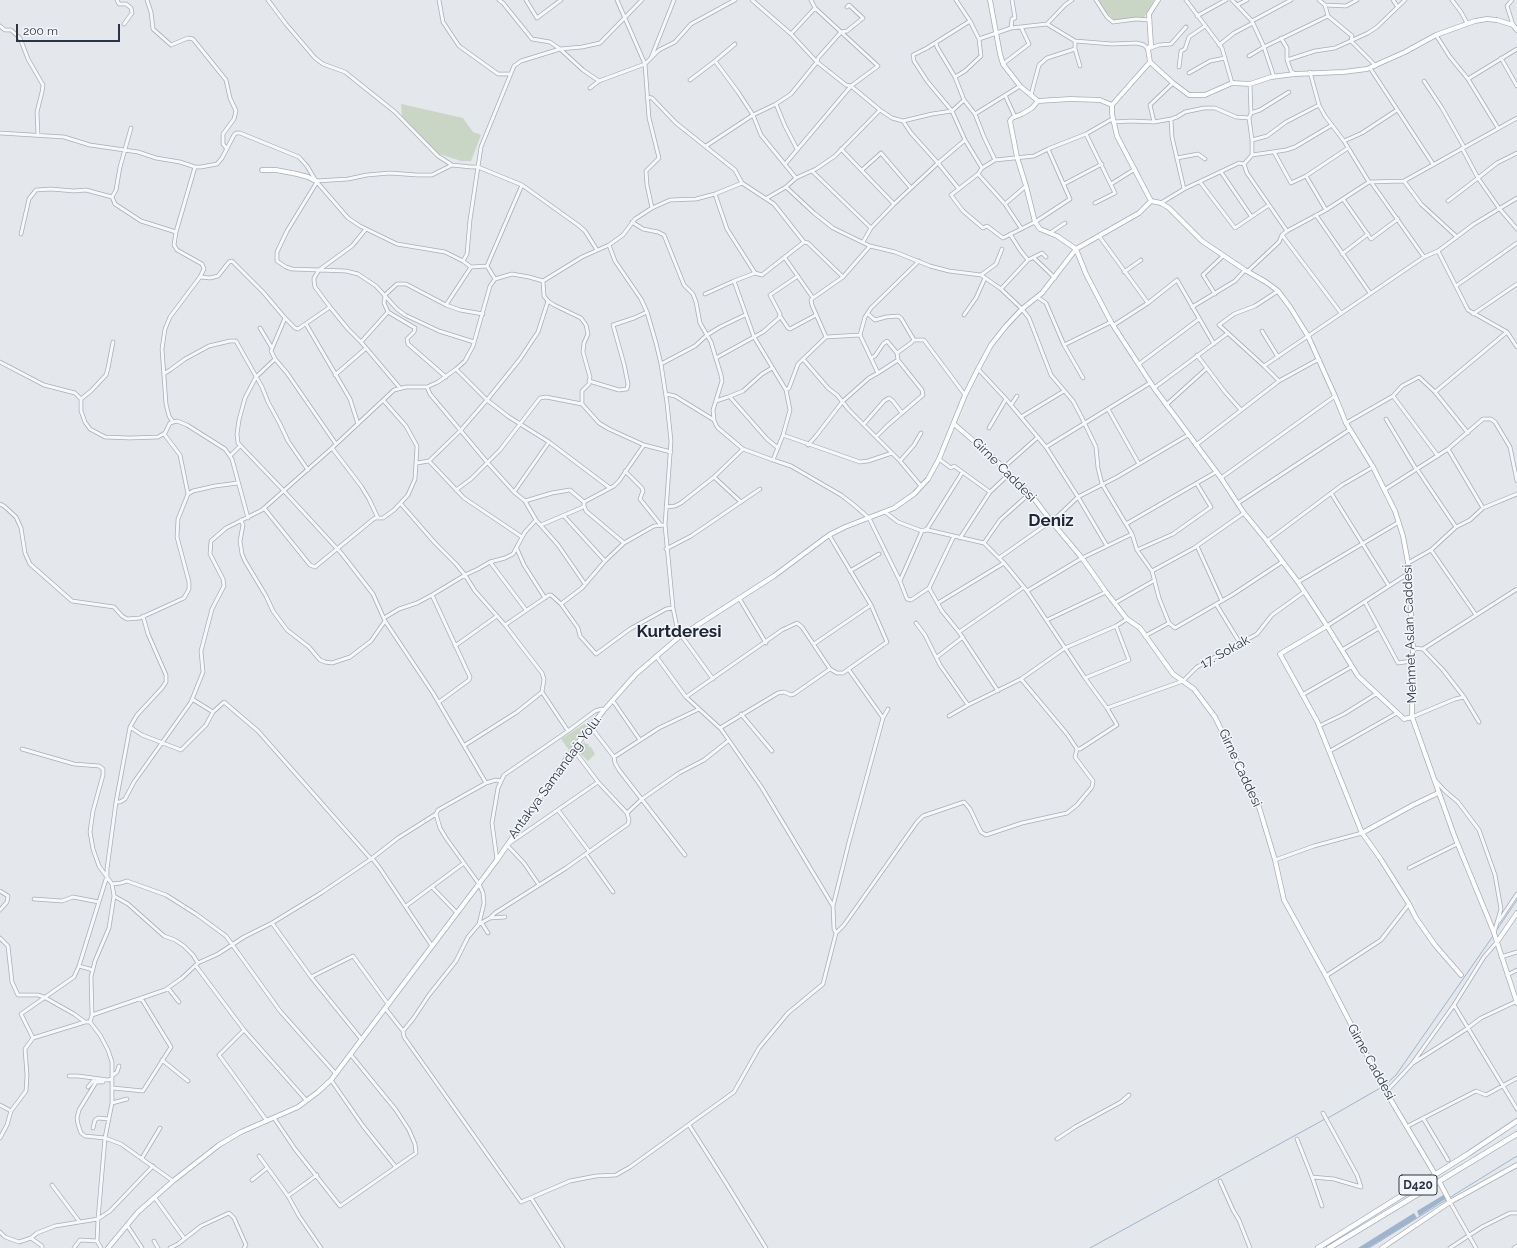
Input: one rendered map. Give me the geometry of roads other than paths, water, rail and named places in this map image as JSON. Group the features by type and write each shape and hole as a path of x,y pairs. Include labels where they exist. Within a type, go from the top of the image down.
{"main road":[{"name":"D420","path":"1318,1248 1517,1121"},
{"name":"D420","path":"1328,1248 1517,1134"}],"street":[{"path":"117,0 119,4 126,4 131,8 132,13 124,24"},
{"path":"146,0 151,12 153,29 171,45 188,38 193,40 226,80 230,98 236,110 234,119 223,134 223,144 227,150"},
{"path":"268,0 315,58 324,64 345,72 395,112 428,147 452,165"},
{"path":"439,0 443,22 459,46 498,74 510,74"},
{"path":"499,0 532,40 550,42 600,81"},
{"path":"526,0 537,18 561,0"},
{"path":"617,0 645,64 649,118 659,158 646,171 647,185 652,208"},
{"path":"463,261 467,254 481,147 514,66 520,61 560,49 582,47 600,43 642,0"},
{"path":"651,58 674,0"},
{"path":"590,88 600,81 645,64 659,50 675,42 690,24 735,0"},
{"path":"752,0 791,34 818,62 846,85 851,86 892,118 903,121 952,111 964,100"},
{"path":"786,163 851,86 878,66 815,8 811,0"},
{"path":"955,77 965,71 981,56 979,39 970,21 956,0"},
{"path":"990,0 1003,64 1020,86 1038,101"},
{"path":"1011,28 1012,19 1015,18 1012,0"},
{"path":"1047,24 1065,5 1072,0"},
{"path":"1096,0 1107,17 1114,22 1136,19 1150,20"},
{"path":"1158,0 1150,14 1150,44 1148,49 1150,62 1173,83 1189,94 1198,96 1205,95 1232,83 1250,84 1274,76 1310,72 1343,72 1373,67 1436,35 1467,23 1487,19 1497,20 1513,25"},
{"path":"1186,0 1222,48 1232,83"},
{"path":"1197,16 1226,0"},
{"path":"1232,0 1252,22 1264,47 1274,76"},
{"path":"1238,5 1247,0"},
{"path":"1219,45 1234,33 1291,0"},
{"path":"1319,0 1325,5 1328,16 1352,36 1351,40 1372,62 1373,67 1397,110 1433,164"},
{"path":"1325,5 1346,6 1357,0"},
{"path":"1393,0 1398,6"},
{"path":"1287,60 1315,51 1335,48 1368,33 1377,27 1405,0"},
{"path":"1452,0 1467,23"},
{"path":"1517,0 1512,0 1507,6 1513,25 1517,30"},
{"path":"706,146 753,115 776,104 791,94 818,62 818,58 841,32 847,31 863,18 849,5 846,7"},
{"path":"791,34 815,8"},
{"path":"1249,56 1264,47 1328,16"},
{"path":"970,21 936,43 913,55 914,61 927,81 952,111 965,140 982,168"},
{"path":"979,39 1011,28 1047,24 1075,41 1112,44 1137,43 1144,45 1148,49"},
{"path":"0,26 5,30 11,30 20,38 28,59 43,85 37,112 38,135"},
{"path":"1179,67 1181,51 1185,49 1190,37 1206,26"},
{"path":"1003,64 1029,44 1021,27"},
{"path":"1148,49 1159,45 1171,44 1186,27"},
{"path":"1436,35 1450,57 1468,79 1498,128"},
{"path":"1282,38 1287,48 1287,60 1291,71 1294,74"},
{"path":"1075,41 1075,49 1080,66"},
{"path":"936,43 955,77 964,100 975,114 995,160"},
{"path":"690,80 735,44"},
{"path":"1031,95 1039,65 1047,58 1075,49"},
{"path":"1468,79 1517,49"},
{"path":"1189,73 1210,61 1225,58"},
{"path":"1501,58 1517,86"},
{"path":"715,61 753,115 761,135 779,158 786,163 796,178"},
{"path":"1150,62 1112,105 1112,120 1117,136 1151,201"},
{"path":"1310,72 1319,105 1325,116 1424,257"},
{"path":"1424,81 1442,108 1478,178 1499,208 1517,229"},
{"path":"1154,122 1150,106 1173,83"},
{"path":"1250,84 1251,113 1249,118 1252,140 1252,155"},
{"path":"975,114 1020,86"},
{"path":"1251,113 1260,110 1289,92"},
{"path":"1006,95 1015,117"},
{"path":"647,97 652,98 676,123 735,170 742,183 774,204 804,242 808,243 843,277"},
{"path":"1112,105 1100,100 1070,99 1038,101 1027,111 1010,121 1017,157 1035,222 1040,229 1050,233 1076,249 1086,274 1112,324 1150,383 1221,478 1244,513 1298,582 1358,676 1404,719 1464,697"},
{"path":"776,104 784,126 797,149"},
{"path":"1252,140 1267,136 1286,122 1319,105"},
{"path":"1048,149 1070,199 1035,222 1003,238 987,226 983,228 963,210 951,196 978,174 982,168 995,160 1034,156 1048,149 1086,134 1112,120 1154,122 1171,119 1185,112 1204,108 1215,108 1236,117 1249,118"},
{"path":"766,198 786,187 796,178 816,169 841,150 880,110"},
{"path":"1344,141 1362,133 1397,110"},
{"path":"1192,307 1235,281 1279,242 1282,235 1287,231 1326,210 1370,182 1404,181 1517,118"},
{"path":"1171,119 1172,137 1184,189"},
{"path":"903,121 911,133 938,163 958,189"},
{"path":"1161,203 1184,189 1239,164 1244,164 1252,155 1295,147 1332,125"},
{"path":"112,197 116,190 124,150 131,128"},
{"path":"0,134 64,137 90,145 138,152 195,167 206,167 217,164 227,150 234,135 240,133 299,157 307,166 316,181 348,218 366,229 397,244 442,251 463,261 471,267 487,266"},
{"path":"1086,134 1115,193 1095,202"},
{"path":"863,242 871,228 894,204 965,140"},
{"path":"1274,152 1291,183 1306,176 1348,148"},
{"path":"841,150 894,204"},
{"path":"862,170 881,153 911,188"},
{"path":"1448,201 1497,163 1517,153"},
{"path":"1177,158 1198,154 1205,159"},
{"path":"1064,184 1102,164"},
{"path":"1244,164 1247,173 1287,231"},
{"path":"262,170 276,170 297,174 316,181 348,179 390,172 432,175 452,165 478,167 522,185 585,231 597,250"},
{"path":"172,422 167,411 162,349 166,325 204,269 203,265 174,245 176,232 195,167"},
{"path":"1111,184 1135,169"},
{"path":"812,171 871,228"},
{"path":"1221,172 1251,216"},
{"path":"978,174 1005,204 1021,228"},
{"path":"1306,176 1326,210"},
{"path":"316,181 287,231 277,252 277,261 286,267 298,270 346,271 358,274 386,295 393,305 405,315 439,331 474,342"},
{"path":"1404,181 1421,204 1457,237"},
{"path":"1200,182 1234,228 1269,204"},
{"path":"116,802 120,802 125,799 134,782 192,699 203,672 201,651 212,609 224,586 223,579 210,554 211,541 226,528 248,518 264,508 308,470 394,390 400,388 427,387 438,382 456,370 465,361 474,342 490,286 495,279 512,274 543,281 582,257 609,245 623,235 632,222 652,208 670,200 696,199 715,194 742,183"},
{"path":"487,266 522,185"},
{"path":"1005,204 1026,186"},
{"path":"786,187 833,228 870,246 895,252 930,266 949,271 981,275 1001,289 1022,309 1029,318 1051,374 1073,401 1096,447 1098,468 1102,484 1132,534 1137,550 1152,572 1156,580 1159,598 1169,623 1175,628 1222,601 1282,562"},
{"path":"20,234 29,199 36,190 86,190 112,197"},
{"path":"715,194 727,229 755,273"},
{"path":"112,197 115,204 141,221 176,232"},
{"path":"1264,366 1424,257 1438,252 1474,224 1517,198"},
{"path":"1343,199 1371,238 1398,220"},
{"name":"Mehmet Aslan Caddesi","path":"1151,201 1161,203 1169,208 1202,241 1278,291 1308,336 1349,430 1373,467 1395,511 1403,536 1409,573 1413,648 1412,717 1431,775 1457,844 1493,930 1493,935 1497,942 1517,1001"},
{"name":"Antakya Samandağ Yolu.","path":"108,1248 138,1212 173,1181 219,1145 241,1132 267,1122 298,1107 331,1080 497,860 573,749 604,710 636,674 680,636 774,576 829,535 894,508 914,494 928,479 939,459 965,395 978,369 991,345 1006,326 1055,278 1076,249 1140,213 1151,201"},
{"path":"1316,215 1370,293"},
{"path":"632,222 639,227 658,232 665,237 671,256 684,285 693,294 700,323 711,342 722,381 714,410 714,420 718,428 743,449 791,466 854,504 869,518 900,581 907,599 911,600 929,588 954,536"},
{"path":"1050,233 1065,223"},
{"path":"366,229 352,246 319,270 314,278 314,284 348,329 400,388"},
{"path":"1010,234 1028,260"},
{"path":"1342,254 1368,234"},
{"path":"1282,235 1341,313"},
{"path":"1099,236 1124,272 1148,302"},
{"path":"705,294 755,273 762,274 785,258 804,242"},
{"path":"1456,286 1517,243"},
{"path":"609,245 615,262 641,299 647,312 661,364 666,394 671,452 665,525 666,549 673,608 680,636 712,679"},
{"path":"826,337 811,300 843,277 870,246"},
{"path":"981,275 996,264 1002,249"},
{"path":"1438,252 1468,310 1507,332 1517,347"},
{"path":"1001,289 1028,260 1042,253 1046,256"},
{"path":"1215,294 1203,275 1223,256"},
{"path":"785,258 814,298"},
{"path":"1034,258 1055,278"},
{"path":"1124,272 1141,260"},
{"path":"200,277 210,278 218,276 228,263 232,261 263,292 285,318 298,329 330,307"},
{"path":"878,374 860,336 865,317 871,308 919,261"},
{"path":"487,266 495,279"},
{"path":"446,305 471,267"},
{"path":"798,276 771,294 780,316 790,329 816,315"},
{"path":"964,315 976,298 985,278"},
{"path":"1064,345 1112,324 1148,302 1177,280 1214,344"},
{"path":"543,281 544,296 548,301 581,318 586,325 588,334 584,343 583,352 590,377 589,384 582,391 582,404"},
{"path":"734,281 745,316 754,337 786,390 790,410 783,435 773,460"},
{"path":"446,377 408,344 407,340 414,332 415,328 388,312 384,303 386,295 397,284 406,284 446,305 483,314"},
{"path":"1473,314 1517,284"},
{"path":"1278,291 1255,306 1234,314 1219,325 1279,381"},
{"path":"1037,297 1046,303 1064,345 1083,378"},
{"path":"417,463 429,461 460,431 487,400 520,359 538,332 548,301"},
{"path":"361,342 388,312"},
{"path":"589,381 619,390 627,389 628,384 624,364 614,325 647,312"},
{"path":"868,314 875,320 898,316 901,318 914,340"},
{"path":"661,364 695,346 707,335 720,327 745,316"},
{"path":"716,358 766,330 780,316"},
{"path":"285,318 271,351 274,359 287,374 336,444"},
{"path":"1139,364 1199,319"},
{"path":"306,324 350,399 358,424"},
{"path":"260,328 272,348"},
{"path":"1262,331 1278,356"},
{"path":"1435,392 1507,332"},
{"path":"1154,388 1228,333"},
{"path":"786,390 789,388 798,364 826,337 860,336"},
{"path":"897,353 914,340 924,340 965,395"},
{"path":"165,373 185,359 209,346 236,341 262,387 288,441 308,470"},
{"path":"871,358 875,356 883,344 887,341 897,353 898,360 922,390 923,395 876,437"},
{"path":"81,399 106,375 113,342"},
{"path":"335,374 365,349"},
{"path":"1198,355 1241,410"},
{"path":"274,359 256,377 245,398 238,420 237,438 240,446 284,491 356,570 373,594 384,619 439,702 486,783"},
{"path":"803,359 828,388 843,401 849,410 900,460 921,486"},
{"path":"1196,445 1279,381 1319,359"},
{"path":"808,445 843,401 869,378 878,374 898,360"},
{"path":"0,362 44,385 75,393 81,399 81,411 85,422 90,429 105,436 130,438 158,437 164,434 172,422 179,422 187,425 225,449 230,456 248,518"},
{"path":"716,400 730,397 746,389 758,377 772,368"},
{"path":"1166,405 1207,368"},
{"path":"978,369 1011,404 1046,447 1107,546"},
{"path":"456,370 487,400 549,442 610,488"},
{"path":"1346,423 1393,396 1402,386 1419,378 1435,392 1468,433"},
{"path":"1046,447 1150,383"},
{"path":"427,387 430,394 460,431 514,492 525,502 536,520 558,546 586,584"},
{"path":"1021,417 1064,391"},
{"path":"666,394 675,396 714,420"},
{"path":"1011,404 1017,396"},
{"path":"1221,478 1335,396"},
{"path":"1393,396 1438,456"},
{"path":"456,490 471,479 500,450 540,398 546,397 582,404 599,423 609,429 644,445 671,452"},
{"path":"730,397 766,439 778,448"},
{"path":"864,424 884,401 889,398 902,413"},
{"path":"989,428 1006,399"},
{"path":"264,508 288,539 312,566 316,567 371,521 388,516 408,495 415,479 417,446 406,426 383,400"},
{"path":"1108,409 1139,464"},
{"path":"1386,419 1416,469 1456,527"},
{"path":"1384,490 1448,450 1483,419 1491,419 1495,422 1510,447 1517,481"},
{"name":"Girne Caddesi","path":"954,424 973,439 1003,468 1007,476 1020,484 1030,494 1050,521 1082,558 1127,619 1140,628 1173,674 1194,688 1215,717 1259,808 1275,860 1284,900 1326,976 1386,1092 1408,1126 1435,1174"},
{"path":"1238,503 1349,430"},
{"path":"900,460 914,445 920,433"},
{"path":"0,504 16,517 20,528 25,553 30,564 72,600 114,607 127,619 143,616 184,598 189,589 189,582 177,537 178,519 188,494 184,465 180,456 164,434"},
{"path":"783,435 860,462 868,461 892,452"},
{"path":"1000,558 1050,521 1078,497 1139,464 1188,435"},
{"path":"1003,468 1038,437"},
{"path":"514,492 549,442"},
{"path":"584,502 619,482 644,445"},
{"path":"230,456 240,446"},
{"path":"332,448 359,482 378,518"},
{"path":"666,507 681,503 714,477 743,449"},
{"path":"1448,450 1483,508"},
{"path":"939,459 952,468 954,466 990,492"},
{"path":"429,461 456,490 476,507 522,537"},
{"path":"1267,541 1342,485 1373,467"},
{"path":"625,471 642,488 643,491 640,499 660,524"},
{"path":"1126,524 1216,472"},
{"path":"900,581 922,531 927,529 962,473"},
{"path":"960,538 990,492 1007,476"},
{"path":"714,477 741,502"},
{"path":"188,494 193,491 238,483"},
{"path":"1137,550 1173,534 1211,507 1197,484"},
{"path":"666,549 691,536 760,489"},
{"path":"525,502 552,493 570,490 584,502 586,511 624,543"},
{"path":"1331,493 1389,586"},
{"path":"984,543 1000,520 1030,494"},
{"path":"1408,563 1431,550 1456,527 1470,520 1483,508 1517,494"},
{"path":"401,504 434,543 456,564 465,575 475,592 505,625 543,676 542,692 568,731"},
{"path":"541,525 584,506"},
{"path":"885,512 898,522 922,531 928,530 984,543 1000,558 1027,591 1117,725 1080,749 1077,749"},
{"path":"1152,572 1197,546 1244,513"},
{"path":"564,516 605,561"},
{"path":"241,520 243,525 240,541 242,554 273,611 287,630 309,647 320,660 332,663 353,656 373,639 384,619 399,609 417,603 490,562 510,556 517,549 522,537 536,520"},
{"path":"1298,582 1399,522"},
{"path":"561,604 586,584 605,561 624,543 654,526 660,524 665,525"},
{"path":"1027,591 1082,558 1132,534"},
{"path":"686,697 743,657 766,643 782,630 797,623 802,627 830,669 837,674 849,670 887,642 871,605 829,535"},
{"path":"1197,546 1222,601"},
{"path":"517,549 524,565 545,598"},
{"path":"1431,550 1476,615"},
{"path":"850,571 879,554"},
{"path":"490,562 526,610"},
{"path":"938,603 1004,563"},
{"path":"1409,573 1327,626 1280,654 1319,726 1330,751 1343,789 1362,832 1409,904 1416,918 1435,945 1461,975"},
{"path":"1115,603 1156,580"},
{"path":"929,588 942,611 963,637 998,691"},
{"path":"959,632 1024,588"},
{"path":"1413,648 1423,649 1517,589"},
{"path":"1047,620 1106,592"},
{"name":"17. Sokak","path":"1183,681 1197,667 1257,634 1272,615 1304,592"},
{"path":"432,595 470,679 439,702"},
{"path":"505,625 551,595 561,604 578,628 580,636 596,654 630,628 666,609 673,608"},
{"path":"739,598 766,643"},
{"path":"1365,602 1398,662 1412,661"},
{"path":"1216,604 1240,643"},
{"path":"814,644 871,605"},
{"path":"33,1038 22,1014 74,977 79,966 107,876 116,802 130,727 137,715 166,682 166,675 148,634 143,616"},
{"path":"455,646 497,616"},
{"path":"949,716 968,704 998,691 1020,679 1065,648 1116,626 1127,619"},
{"path":"916,623 926,635 940,665 968,704"},
{"path":"1145,636 1169,623"},
{"path":"1085,678 1129,660 1116,626"},
{"path":"1342,650 1379,628"},
{"path":"937,657 963,637"},
{"path":"1423,649 1443,670 1464,697 1479,722"},
{"path":"656,656 686,697 720,728 762,788 833,906"},
{"path":"1302,695 1351,666"},
{"path":"720,728 778,693 784,692 791,695 794,694 830,669"},
{"path":"849,670 883,718"},
{"path":"385,1008 403,1031 404,1037 520,1202 570,1182 596,1176 616,1175 630,1168 734,1092 759,1048 788,1013 823,984 836,933 844,925 917,822 923,816 964,802 970,809 981,832 986,835 1022,823 1066,813 1077,805 1092,787 1093,781 1075,757 1077,749 1067,734 1020,679"},
{"path":"1107,708 1183,681"},
{"path":"465,745 517,712 542,692"},
{"path":"1319,726 1344,714 1376,694"},
{"path":"192,699 214,712"},
{"path":"613,700 640,740"},
{"path":"130,727 142,735 181,750 206,725 214,712 224,702 244,717 258,731 380,867 432,946"},
{"path":"614,757 660,728 699,709"},
{"path":"836,933 834,929 833,906 883,718 888,709"},
{"path":"497,860 492,823 498,788 504,775 596,711 604,710"},
{"path":"1330,751 1396,713"},
{"path":"741,714 772,752"},
{"path":"591,727 614,757 615,763 619,770 685,855"},
{"path":"627,813 642,799 679,773 704,760 728,741"},
{"path":"22,748 74,764 102,767 103,775 93,811 90,832 93,849 99,866 112,884 114,896 109,928 92,970 92,1015 90,1022"},
{"path":"403,1031 456,961 468,937 480,923 490,918 495,913 628,824 629,820 627,813 598,782 573,749"},
{"path":"1431,775 1445,791 1458,802 1479,830 1495,875 1501,909 1493,935"},
{"path":"92,1015 168,988 198,963 218,954 232,944 272,923 320,893 398,838 436,814 438,810 486,783 496,780 501,781"},
{"path":"538,885 524,863 507,845 598,782"},
{"path":"1275,860 1314,846 1362,832 1438,793"},
{"path":"558,810 588,852 613,892"},
{"path":"436,814 440,828 479,884 483,893 484,903 480,923 488,933"},
{"path":"1409,868 1457,844"},
{"path":"406,906 464,863"},
{"path":"112,884 127,881 166,895 196,914 226,936 280,1011 336,1074"},
{"path":"432,887 457,913"},
{"path":"0,891 8,896 7,902 0,910"},
{"path":"1497,924 1517,894"},
{"path":"114,896 128,904 164,936 175,940 184,946 193,955 198,963"},
{"path":"34,899 62,901 73,897 98,902"},
{"path":"1326,976 1381,940 1409,904"},
{"path":"1386,1092 1412,1064 1454,1005 1484,957 1497,942 1517,913"},
{"path":"490,918 505,917"},
{"path":"272,923 312,977 362,1040"},
{"path":"0,938 8,946 12,982 18,995 38,995 44,997 74,1014 84,1022"},
{"path":"1501,957 1517,952"},
{"path":"312,977 352,956 388,1004"},
{"path":"79,966 92,970"},
{"path":"196,966 244,1030 306,1100"},
{"path":"1507,975 1517,970"},
{"path":"168,988 179,1002"},
{"path":"112,1088 144,1091 171,1047 141,998"},
{"path":"1412,1064 1481,1018 1517,1001"},
{"path":"1454,1005 1504,1086 1517,1110"},
{"path":"0,1138 7,1125 11,1111 26,1091 27,1075 25,1049 33,1038 84,1022 90,1022"},
{"path":"90,1022 100,1035 108,1050 112,1062 112,1103 105,1138 98,1219 97,1241 101,1248"},
{"path":"244,1030 219,1055 267,1122"},
{"path":"274,1118 340,1206 416,1152 415,1144 409,1130 396,1110 351,1055"},
{"path":"162,1060 188,1081"},
{"path":"88,1087 93,1081 108,1080 117,1072 119,1066"},
{"path":"69,1076 78,1076 103,1082"},
{"path":"1408,1126 1476,1091 1486,1095 1517,1078"},
{"path":"331,1080 363,1126 395,1166"},
{"path":"97,1081 79,1110 78,1124 81,1133 85,1136 105,1138 121,1144 173,1181"},
{"path":"1057,1139 1075,1127 1121,1102 1130,1095"},
{"path":"112,1103 127,1099"},
{"path":"0,1105 11,1111"},
{"path":"1312,1177 1334,1180 1361,1187 1357,1175 1324,1113"},
{"path":"93,1128 95,1120 98,1118 109,1119"},
{"path":"1423,1118 1448,1160"},
{"path":"689,1125 766,1248"},
{"path":"142,1158 160,1128"},
{"path":"1297,1139 1322,1206"},
{"path":"259,1156 288,1196 299,1216 321,1248"},
{"path":"1383,1248 1450,1202 1517,1165"},
{"path":"0,1232 5,1237 19,1242 31,1238 38,1233 55,1226 98,1219 110,1211 153,1166"},
{"path":"252,1180 267,1168"},
{"path":"288,1196 317,1175"},
{"path":"1220,1181 1239,1220 1250,1248"},
{"path":"1439,1181 1476,1248"},
{"path":"52,1185 78,1222"},
{"path":"155,1198 184,1238"},
{"path":"531,1198 563,1248"},
{"path":"1450,1248 1482,1227 1510,1213 1517,1212"},
{"path":"170,1248 178,1244 184,1238 205,1224 229,1213 234,1218 246,1245 244,1248"},
{"path":"127,1225 142,1248"},
{"path":"31,1238 42,1246 42,1248"},
{"path":"74,1248 80,1240 97,1241"},
{"path":"154,1241 158,1248"},
{"path":"178,1244 181,1248"}],"water":[{"path":"1445,1194 1447,1198 1419,1216 1417,1211"},
{"path":"1414,1213 1417,1218 1368,1248 1358,1248"}],"waterway":[{"path":"1496,931 1517,900"},
{"path":"1385,1085 1396,1075 1493,936"},
{"path":"1328,1118 1382,1087"},
{"path":"1090,1248 1325,1119"},
{"path":"1449,1198 1517,1156"},
{"path":"1369,1248 1446,1200"}],"district":[{"name":"Deniz","path":"1051,521"},
{"name":"Kurtderesi","path":"679,632"}]}
